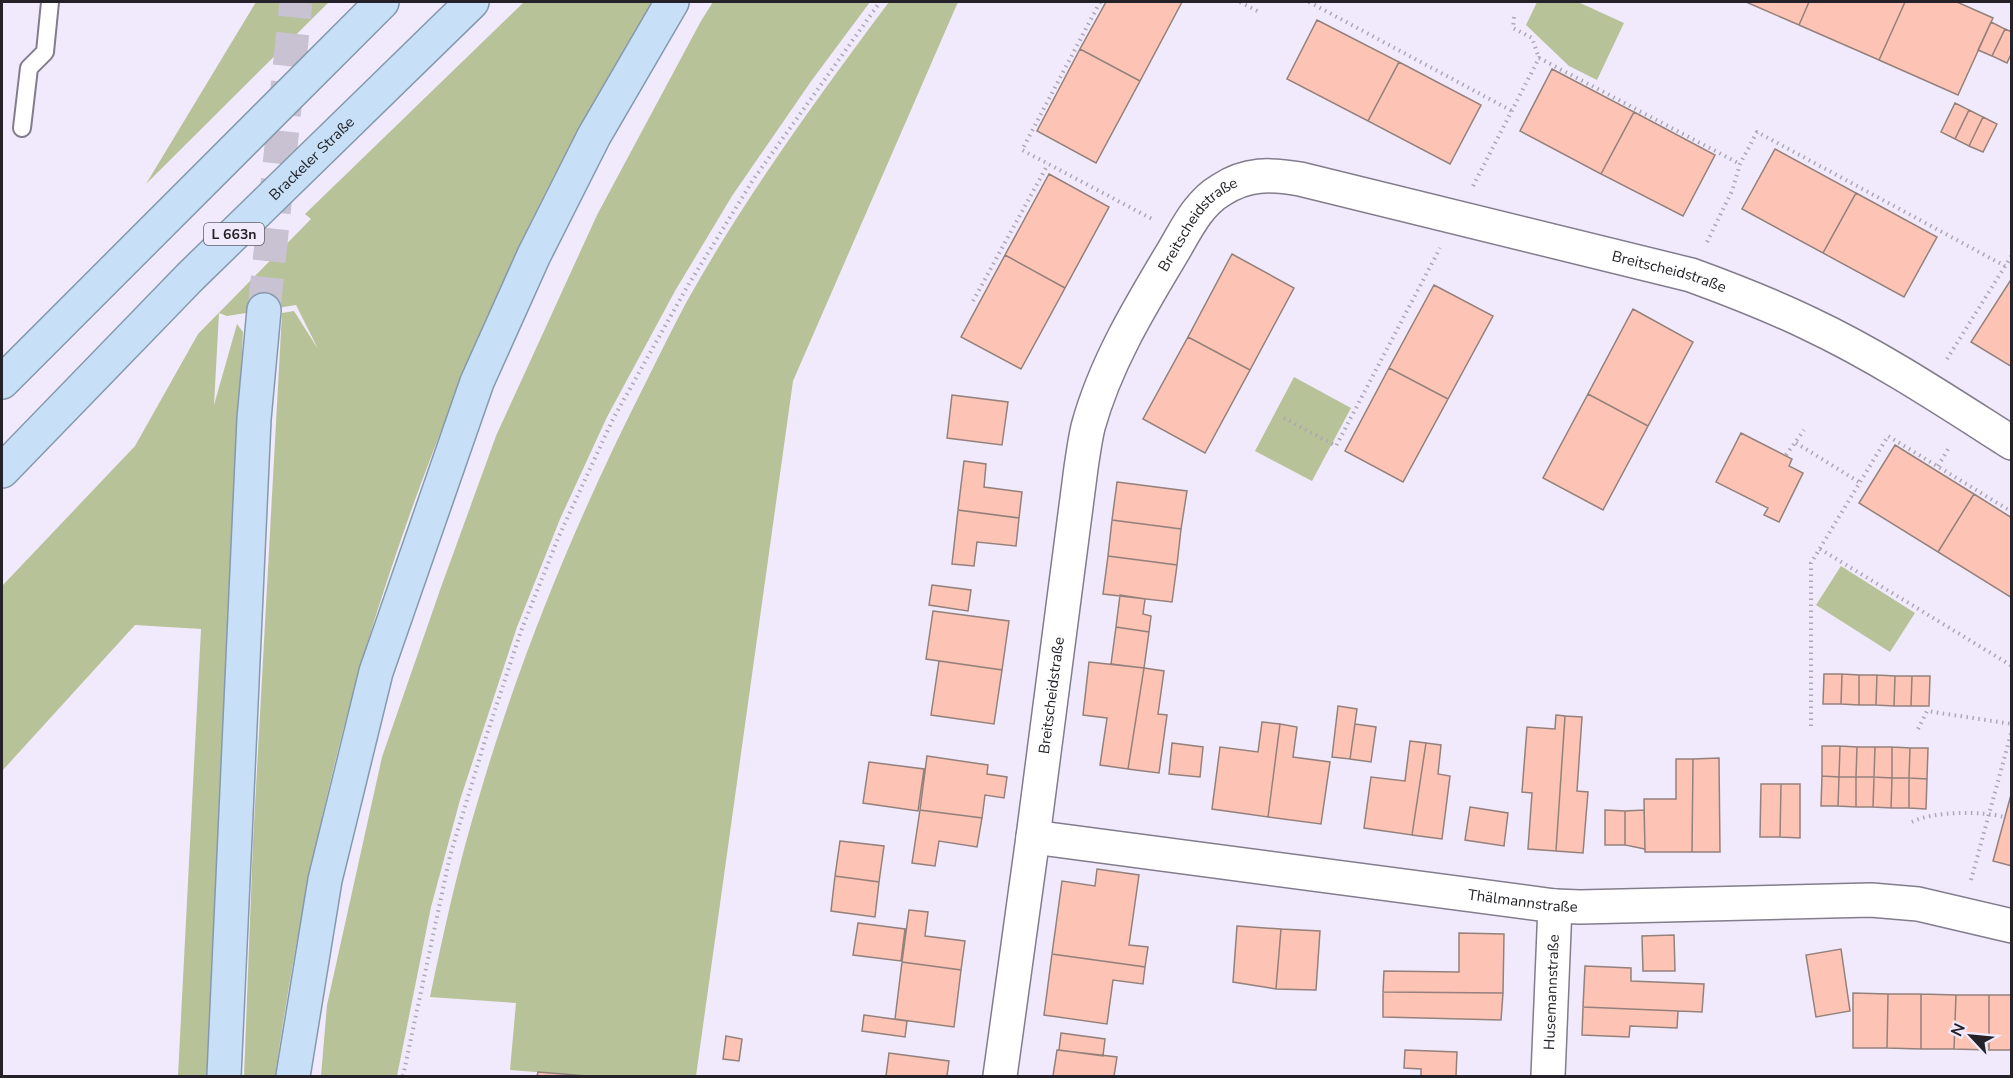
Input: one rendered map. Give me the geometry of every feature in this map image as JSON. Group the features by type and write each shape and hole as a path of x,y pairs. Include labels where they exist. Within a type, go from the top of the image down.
{"highway":[{"path":"2,382 382,2"},
{"name":"Brackeler Straße","path":"2,471 198,269 472,2"},
{"path":"293,1077 325,880 376,672 477,382 534,255 589,146 672,2"},
{"path":"224,1077 254,419 264,310"}],"street":[{"name":"Breitscheidstraße","path":"999,1077 1088,428 1110,365 1134,317 1192,219 1219,191 1254,176 1275,175 1300,179 1691,275 1751,297 1812,325 1927,390 2012,442"},
{"name":"Thälmannstraße","path":"1033,837 1555,906 1872,900 1918,904 2012,926"},
{"name":"Husemannstraße","path":"1548,1077 1555,906"}],"lane":[{"path":"22,129 29,68 45,52 50,2"}],"path":[{"path":"403,1077 450,856 521,631 559,536 613,420 687,287 753,180 880,2"},
{"path":"1100,2 1022,150 1182,236"},
{"path":"1239,2 1261,12"},
{"path":"1310,2 1512,111"},
{"path":"1514,17 1513,28 1532,38 1539,58 1740,164"},
{"path":"1284,418 1336,446 1539,58"},
{"path":"1691,275 1732,191 1740,164 1757,132 2005,266"},
{"path":"973,301 1048,164"},
{"path":"1927,390 2012,255"},
{"path":"1786,455 1804,430"},
{"path":"1811,726 1811,562 1888,436 2012,512"},
{"path":"1796,443 1859,482"},
{"path":"1820,549 2012,666"},
{"path":"1918,729 1927,711 2012,724"},
{"path":"1962,914 2012,730"},
{"path":"1912,822 1924,816 1989,813 2004,817"}],"green space":[{"path":"256,2 329,2 146,184"},
{"path":"524,2 653,2 582,124 533,218 467,367 406,526 372,628 337,755 308,883 275,1076 244,1076 253,842 282,313 294,311 318,349 296,305 227,316 219,313 214,405 237,324 243,332 207,1076 178,1076 201,629 135,625 2,771 2,586 135,446 198,334 311,219 305,214"},
{"path":"713,2 870,2 812,80 732,196 675,291 607,417 560,519 517,627 460,800 431,907 397,1076 321,1076 327,1005 382,757 496,436 597,215"},
{"path":"889,2 958,2 793,381 696,1076 587,1076 510,1070 516,1003 430,997 465,846 513,690 553,585 598,481 687,301 733,223 783,148"},
{"path":"1537,2 1578,2 1624,23 1597,80 1569,66 1526,25"},
{"path":"1294,377 1351,408 1312,481 1255,451"},
{"path":"1841,566 1915,613 1890,652 1816,605"}],"building":[{"path":"1106,2 1182,2 1140,81 1080,49"},
{"path":"1746,2 1809,2 1799,25"},
{"path":"1809,2 1905,2 1879,60 1799,25"},
{"path":"1905,2 1957,2 1993,18 1958,95 1879,60"},
{"path":"1317,20 1399,62 1368,121 1287,79"},
{"path":"1991,22 2005,29 1992,56 1978,50"},
{"path":"2005,29 2012,32 2012,52 2007,63 1992,56"},
{"path":"1080,49 1140,81 1096,163 1037,131"},
{"path":"1399,62 1481,105 1450,164 1368,121"},
{"path":"1552,69 1634,112 1601,174 1520,131"},
{"path":"1955,103 1969,110 1955,139 1941,132"},
{"path":"1969,110 1983,117 1969,146 1955,139"},
{"path":"1634,112 1715,155 1683,216 1601,174"},
{"path":"1983,117 1997,124 1983,152 1969,146"},
{"path":"1775,149 1856,193 1823,253 1742,209"},
{"path":"1049,174 1109,207 1065,288 1005,255"},
{"path":"1856,193 1937,237 1904,297 1823,253"},
{"path":"1232,254 1294,288 1250,370 1188,337"},
{"path":"1005,255 1065,288 1021,369 961,337"},
{"path":"2012,278 2012,367 1971,342"},
{"path":"1434,285 1493,316 1448,399 1389,368"},
{"path":"1633,309 1693,342 1648,426 1588,394"},
{"path":"1188,337 1250,370 1205,453 1143,419"},
{"path":"1389,368 1448,399 1403,482 1345,451"},
{"path":"1588,394 1648,426 1603,510 1543,478"},
{"path":"952,395 1008,402 1002,445 947,438"},
{"path":"1741,433 1792,459 1789,466 1803,473 1779,522 1764,515 1768,508 1716,482"},
{"path":"1895,445 1974,494 1938,552 1859,503"},
{"path":"964,461 986,464 984,487 1022,492 1019,518 958,510"},
{"path":"1117,482 1187,491 1181,529 1112,520"},
{"path":"1974,494 2012,518 2012,598 1938,552"},
{"path":"958,510 1019,518 1016,546 977,542 974,566 952,564"},
{"path":"1112,520 1181,529 1177,565 1108,556"},
{"path":"1108,556 1177,565 1172,602 1103,594"},
{"path":"932,585 971,590 968,611 929,605"},
{"path":"1120,595 1145,599 1143,614 1151,616 1149,632 1116,627"},
{"path":"933,611 1009,621 1002,670 926,659"},
{"path":"1116,627 1149,632 1144,668 1111,664"},
{"path":"939,661 1002,670 994,724 931,715"},
{"path":"1089,662 1144,668 1128,769 1100,765 1107,718 1083,715"},
{"path":"1144,668 1164,671 1158,714 1167,715 1159,773 1128,769"},
{"path":"1824,674 1842,674 1841,704 1823,704"},
{"path":"1842,674 1859,675 1859,705 1841,704"},
{"path":"1859,675 1877,675 1876,705 1859,705"},
{"path":"1877,675 1895,676 1894,706 1876,705"},
{"path":"1895,676 1912,676 1911,706 1894,706"},
{"path":"1912,676 1930,676 1929,706 1911,706"},
{"path":"1338,706 1357,709 1350,759 1332,757"},
{"path":"1556,715 1565,716 1556,851 1528,849 1532,793 1522,792 1527,727 1555,729"},
{"path":"1565,716 1582,717 1577,791 1588,792 1583,853 1556,851"},
{"path":"1262,722 1280,724 1268,817 1212,809 1220,747 1258,752"},
{"path":"1280,724 1297,727 1293,757 1330,762 1321,824 1268,817"},
{"path":"1355,724 1376,727 1371,762 1350,759"},
{"path":"1410,741 1426,743 1412,835 1364,828 1371,777 1405,781"},
{"path":"1172,743 1203,747 1200,777 1169,774"},
{"path":"1426,743 1441,745 1438,774 1450,776 1442,839 1412,835"},
{"path":"1822,746 1840,746 1839,777 1822,776"},
{"path":"1840,746 1857,747 1856,777 1839,777"},
{"path":"1857,747 1875,747 1874,777 1856,777"},
{"path":"1875,747 1892,747 1892,778 1874,777"},
{"path":"1892,747 1910,748 1909,778 1892,778"},
{"path":"1910,748 1928,748 1927,779 1909,778"},
{"path":"927,756 988,765 987,774 1007,777 1004,798 985,795 982,818 920,810"},
{"path":"1719,758 1720,852 1692,852 1693,759"},
{"path":"1676,759 1693,759 1692,852 1645,852 1644,799 1676,799"},
{"path":"869,762 924,769 918,811 863,803"},
{"path":"1822,776 1839,777 1838,806 1821,806"},
{"path":"1839,777 1856,777 1856,807 1838,806"},
{"path":"1856,777 1874,777 1873,807 1856,807"},
{"path":"1874,777 1892,778 1891,808 1873,807"},
{"path":"1892,778 1909,778 1909,808 1891,808"},
{"path":"1909,778 1927,779 1926,809 1909,808"},
{"path":"1761,784 1781,784 1780,837 1760,837"},
{"path":"1781,784 1800,784 1800,838 1780,837"},
{"path":"2012,791 2012,866 1993,861"},
{"path":"1470,807 1508,813 1504,846 1465,840"},
{"path":"920,810 982,818 977,847 939,841 935,866 912,863"},
{"path":"1605,810 1625,811 1625,845 1605,845"},
{"path":"1644,810 1645,849 1625,845 1625,811"},
{"path":"840,841 884,846 879,882 835,876"},
{"path":"1097,869 1139,875 1129,945 1148,947 1145,967 1052,954 1062,881 1095,886"},
{"path":"835,876 879,882 875,917 831,911"},
{"path":"909,910 928,912 925,936 965,941 961,970 902,962"},
{"path":"858,923 905,929 901,961 853,955"},
{"path":"1237,926 1281,929 1276,989 1233,982"},
{"path":"1281,929 1320,931 1316,990 1276,989"},
{"path":"1459,933 1504,934 1503,993 1383,992 1384,971 1459,972"},
{"path":"1674,935 1675,971 1643,971 1642,936"},
{"path":"1841,949 1850,1011 1816,1017 1806,955"},
{"path":"1052,954 1145,967 1143,984 1113,980 1107,1024 1044,1015"},
{"path":"902,962 961,970 954,1027 895,1019"},
{"path":"1585,966 1631,968 1631,981 1704,984 1702,1012 1583,1007"},
{"path":"1383,992 1503,993 1501,1020 1383,1017"},
{"path":"1853,993 1888,994 1887,1048 1853,1048"},
{"path":"1888,994 1921,994 1921,1049 1887,1048"},
{"path":"1921,994 1956,995 1954,1049 1921,1049"},
{"path":"1956,995 1989,995 1989,1050 1954,1049"},
{"path":"1989,995 2012,995 2012,1050 1989,1050"},
{"path":"1583,1007 1678,1011 1677,1028 1630,1026 1629,1037 1582,1035"},
{"path":"864,1015 907,1021 905,1037 862,1031"},
{"path":"1061,1033 1105,1039 1103,1056 1059,1050"},
{"path":"726,1036 742,1039 739,1061 723,1059"},
{"path":"1057,1050 1117,1057 1114,1076 1053,1076"},
{"path":"1405,1050 1457,1052 1456,1076 1421,1076 1421,1069 1404,1068"},
{"path":"889,1053 949,1061 947,1076 886,1076"},
{"path":"538,1072 587,1076 537,1076"}],"tunnel":[{"path":"264,310 296,2"}]}
